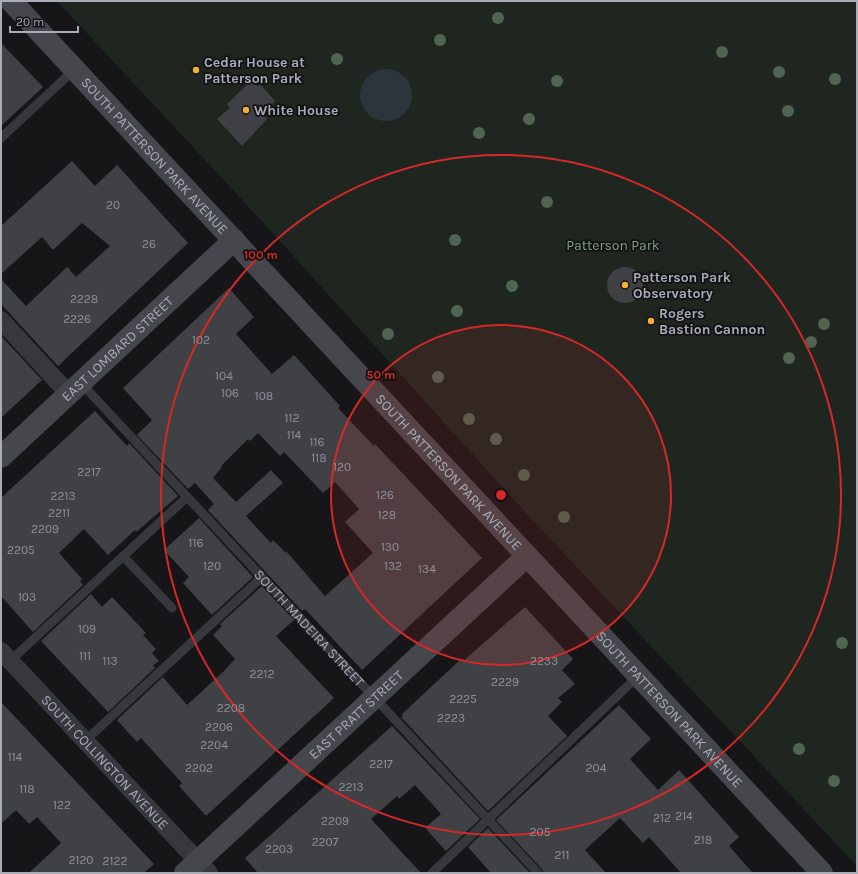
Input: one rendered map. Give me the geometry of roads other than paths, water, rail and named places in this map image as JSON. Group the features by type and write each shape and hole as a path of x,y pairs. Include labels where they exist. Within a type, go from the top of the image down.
{"street":[{"name":"SOUTH PATTERSON PARK AVENUE","path":"11,1 822,873"},
{"name":"EAST LOMBARD STREET","path":"1,457 234,240"},
{"name":"SOUTH MADEIRA STREET","path":"1,320 75,388"},
{"name":"EAST PRATT STREET","path":"197,869 375,696 527,556"},
{"name":"SOUTH COLLINGTON AVENUE","path":"6,656 85,741 197,869"}],"lane":[{"path":"1,138 75,69"},
{"name":"SOUTH MADEIRA STREET","path":"75,388 187,497 375,696 538,873"},
{"path":"6,656 123,556 187,497"},
{"path":"123,556 172,608"},
{"path":"85,741 262,577"},
{"path":"432,873 638,676"}],"place":[{"name":"Cedar House at Patterson Park","path":"196,70"},
{"name":"White House","path":"246,110"},
{"name":"Patterson Park Observatory","path":"625,285"},
{"name":"Rogers Bastion Cannon","path":"651,321"}],"park label":[{"name":"Patterson Park","path":"613,245"}]}
